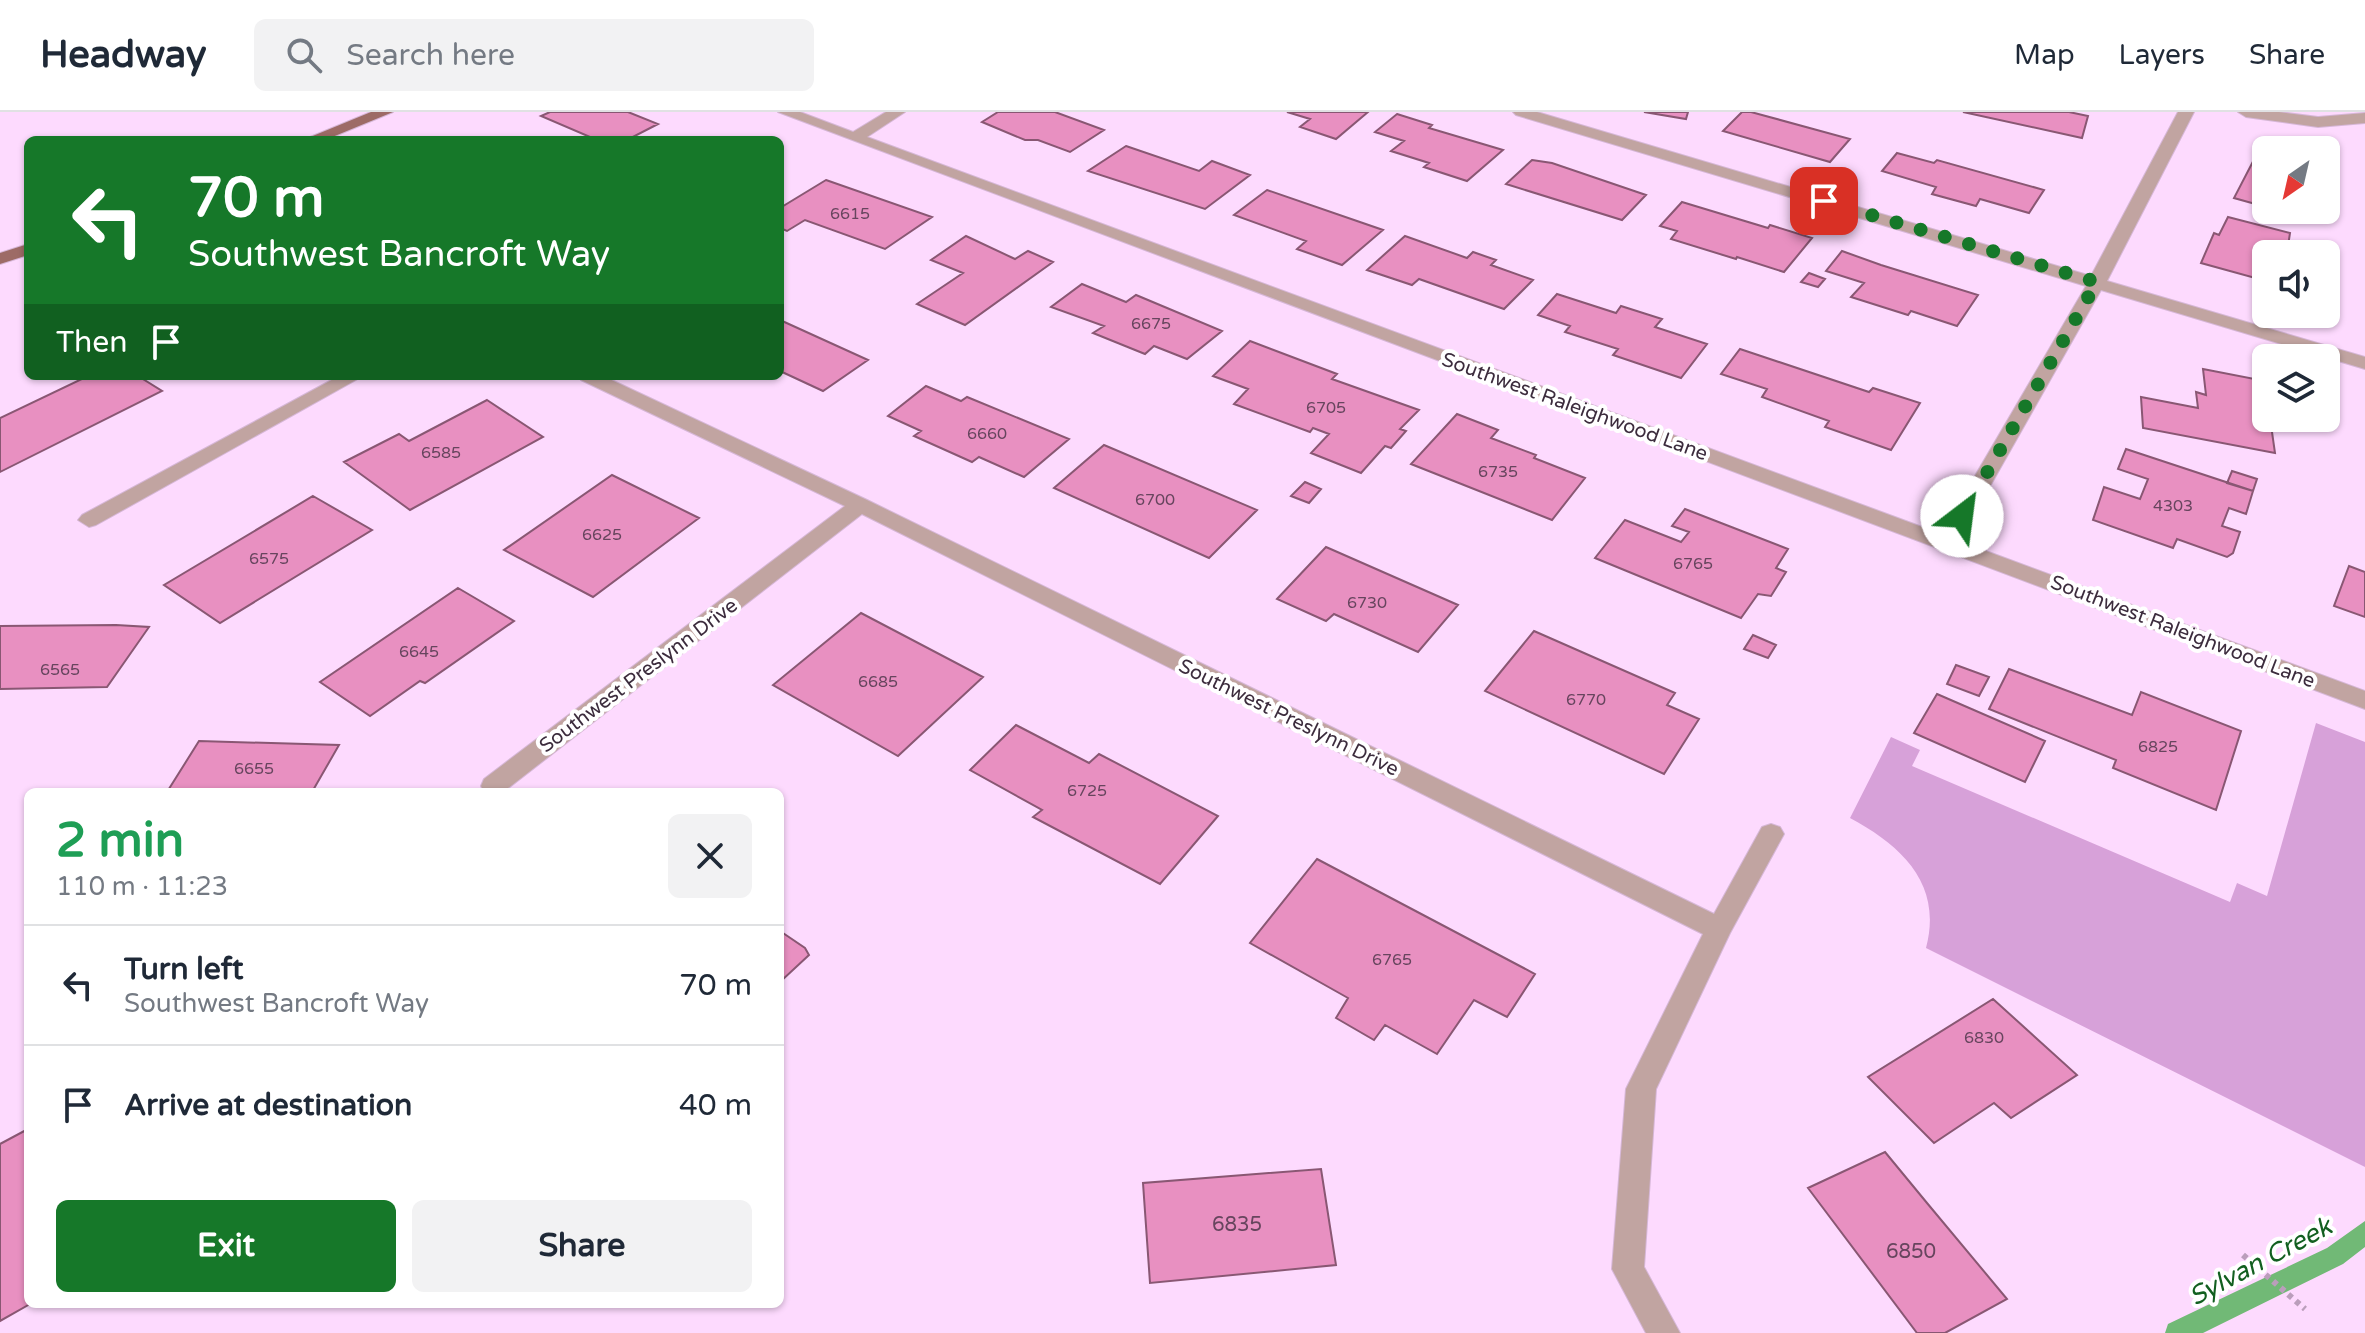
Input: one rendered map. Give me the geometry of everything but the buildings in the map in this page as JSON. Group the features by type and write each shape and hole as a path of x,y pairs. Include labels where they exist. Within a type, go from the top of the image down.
{"main road":[{"path":"322,136 385,112"},
{"path":"0,259 24,250"}],"street":[{"name":"Southwest Raleighwood Lane","path":"786,112 2365,700"},
{"path":"855,137 897,112"},
{"path":"1521,112 2365,363"},
{"path":"1947,542 2097,282 2186,112"},
{"path":"2246,112 2318,122 2365,118"},
{"path":"89,520 346,380"},
{"name":"Southwest Preslynn Drive","path":"596,380 860,505 1719,929"},
{"name":"Southwest Preslynn Drive","path":"493,786 860,505"},
{"path":"1664,1333 1628,1269 1641,1089 1719,929 1771,834"}],"path":[{"path":"2243,1255 2305,1309"}],"shaded area":[{"path":"2316,723 2365,742 2365,1167 1926,948 1929,905 1914,870 1886,841 1850,818 1891,737 1920,750 1912,766 2230,902 2237,883 2267,896"}],"waterway":[{"name":"Sylvan Creek","path":"2177,1333 2335,1256 2365,1232"}],"route":[{"path":"1824,201 2097,282 1962,516"}]}
